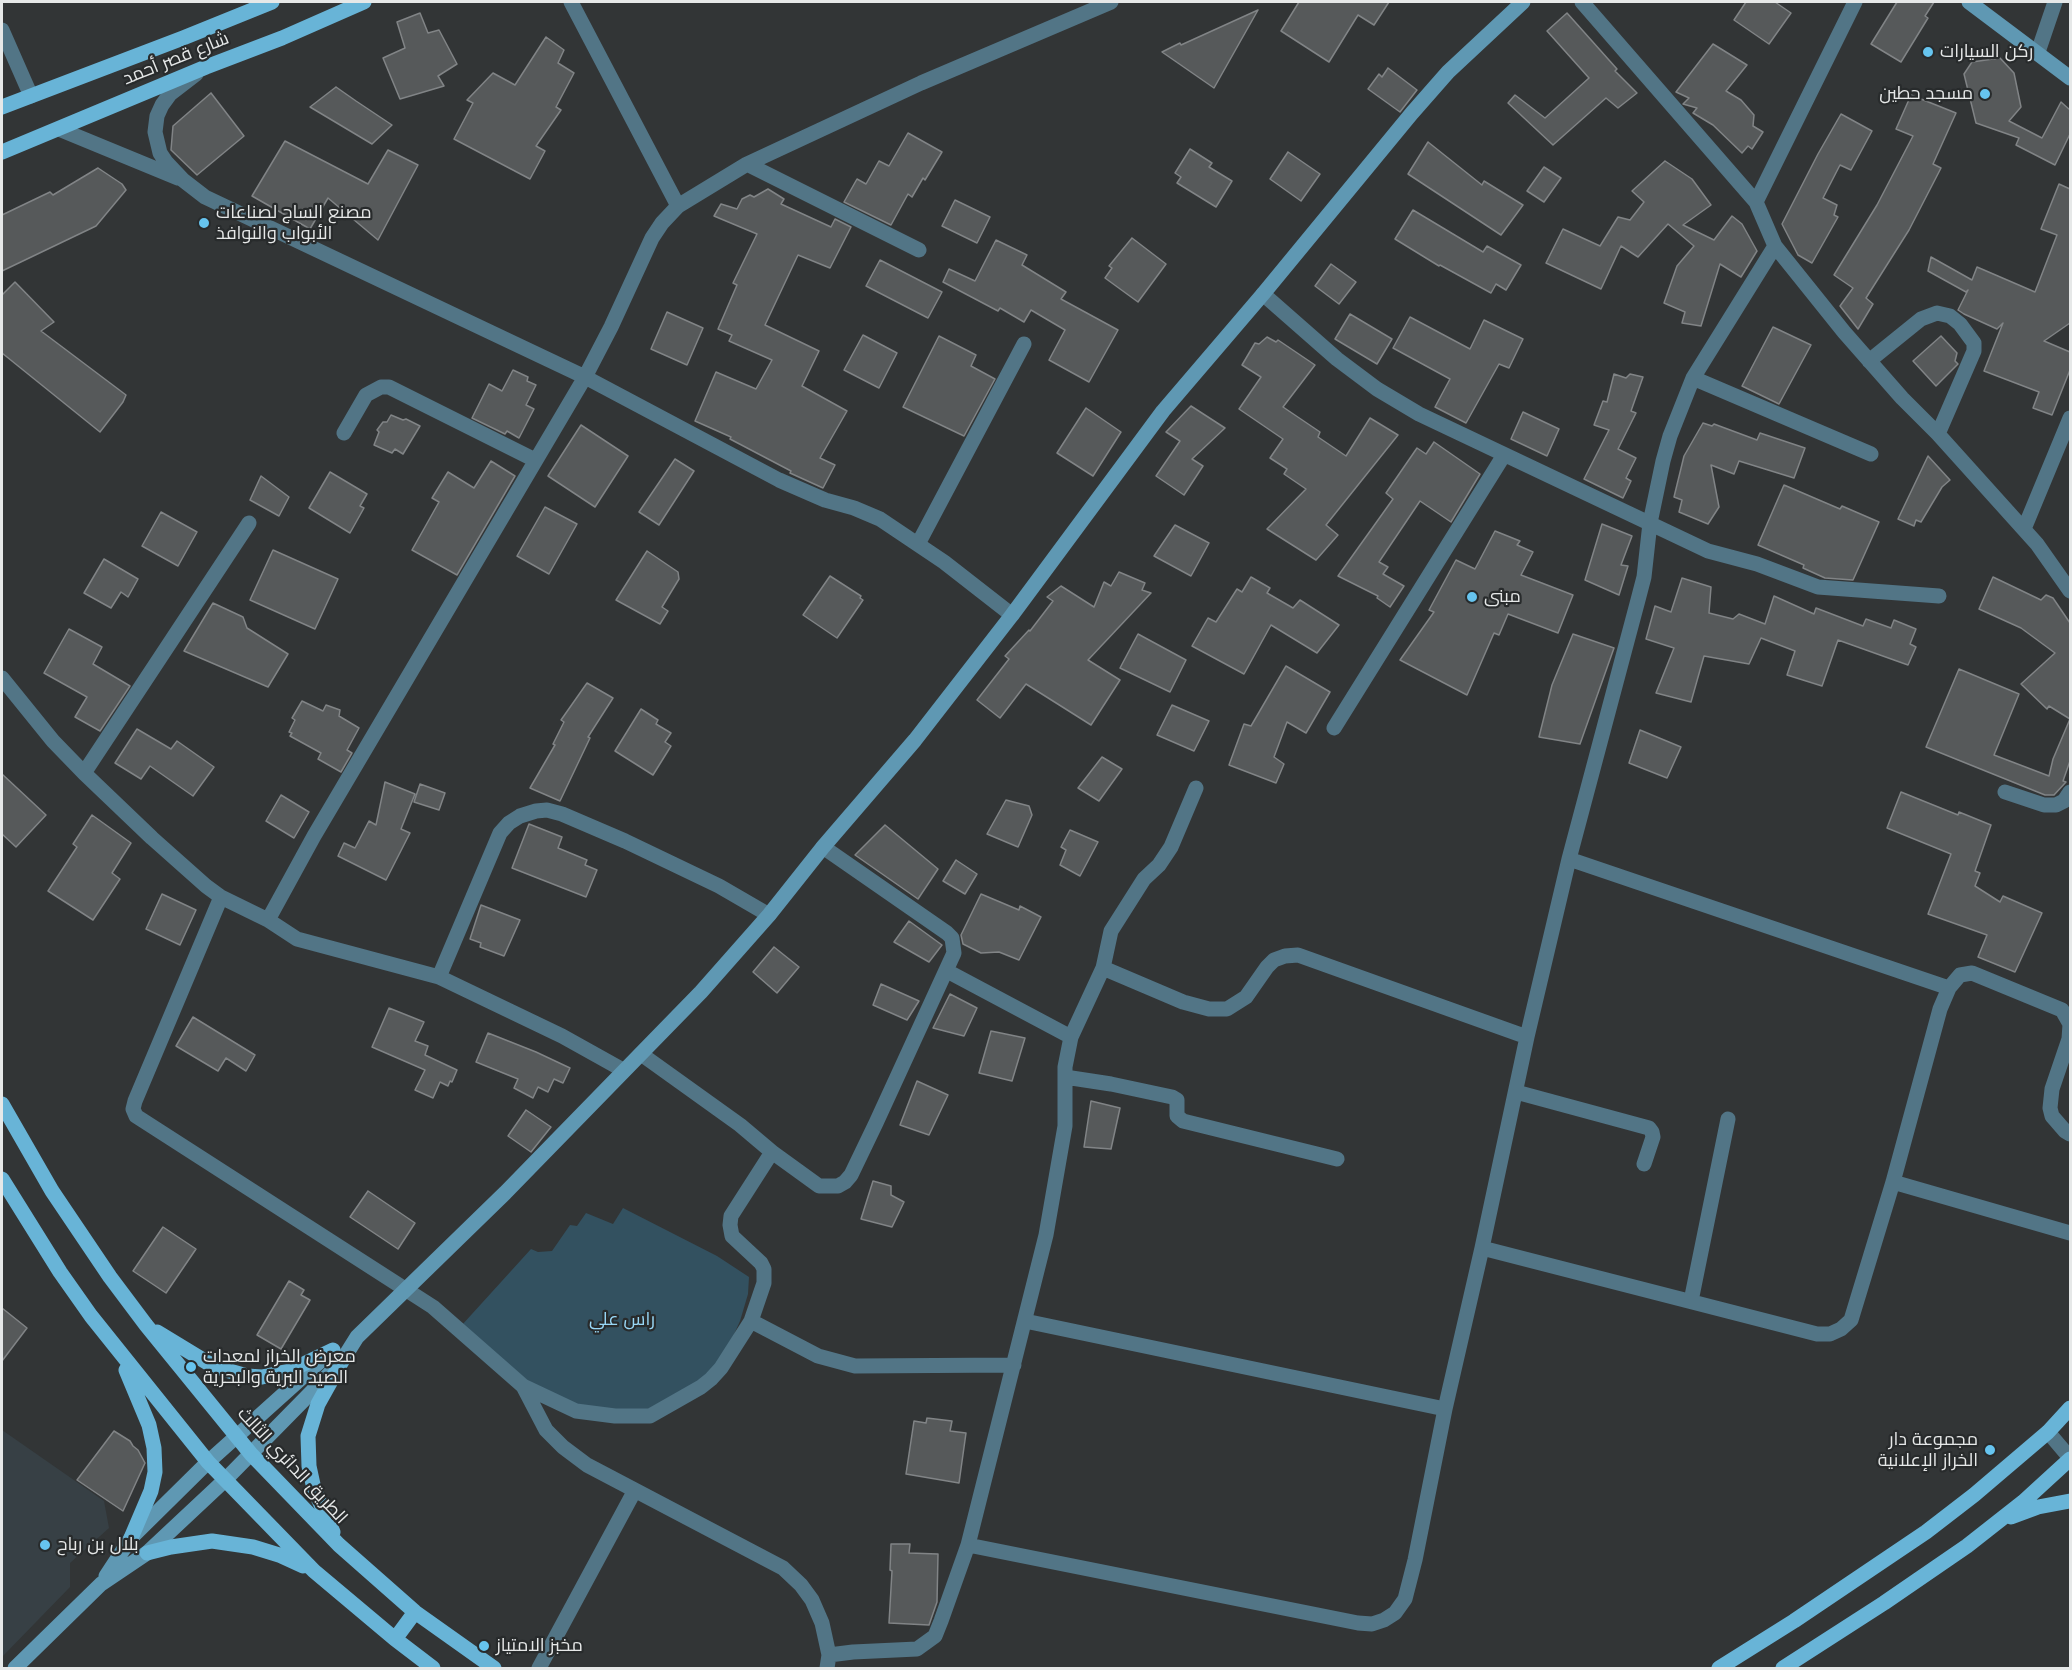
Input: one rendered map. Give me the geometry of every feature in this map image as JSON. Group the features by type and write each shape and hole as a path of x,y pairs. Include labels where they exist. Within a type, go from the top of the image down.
{"main road":[{"name":"شارع قصر أحمد","path":"2,107 272,2"},
{"name":"شارع قصر أحمد","path":"2,152 282,38 364,2"},
{"name":"الطريق الدائري الثالث","path":"2,1104 63,1208 110,1277 235,1436 339,1545 415,1612 494,1668"},
{"path":"2,1179 60,1272 114,1346 208,1462 314,1571 395,1639 434,1668"},
{"path":"146,1325 208,1363 248,1376 262,1377 289,1371 337,1356"},
{"path":"114,1346 142,1406 154,1448 151,1491 131,1538"},
{"path":"337,1356 311,1422 308,1448 314,1489 339,1545"},
{"path":"1719,1668 1794,1621 1926,1532 1974,1495 2068,1415"},
{"path":"1783,1668 1967,1546 2070,1459"},
{"path":"1999,1521 2038,1507 2070,1501"},
{"path":"147,1553 212,1541 271,1552 314,1571"},
{"path":"395,1639 415,1612"}],"street":[{"path":"571,2 678,207"},
{"path":"268,920 314,836 585,377 652,238 662,223 678,207 747,164 921,83 1111,2"},
{"path":"15,1668 101,1584 147,1553 225,1480 251,1454 337,1356 505,1193 701,992 769,915 823,847 915,740 1012,615 1163,411 1448,72 1523,2"},
{"path":"1582,2 1756,202 1775,246 1869,361 2024,529 2070,591"},
{"path":"1756,202 1855,2"},
{"path":"1968,2 2070,78"},
{"path":"2038,52 2055,2"},
{"path":"2,30 31,96"},
{"path":"206,67 170,94 157,116 155,132 160,153 166,162 183,180 205,197 585,377 779,480 825,500 854,507 880,519 918,544 1012,615"},
{"path":"59,129 183,180"},
{"path":"747,164 920,250"},
{"path":"968,1545 1332,1619 1372,1624 1395,1613 1405,1599 1527,1037 1569,859 1644,576 1650,523 1665,453 1693,378 1775,246"},
{"path":"1263,294 1328,352 1377,389 1419,414 1708,551 1757,564 1818,587 1939,596"},
{"path":"1869,361 1921,318 1936,313 1950,316 1960,324 1974,343 1974,351 1938,434"},
{"path":"918,544 1024,344"},
{"path":"1693,378 1871,454"},
{"path":"344,433 366,395 381,387 389,387 534,460"},
{"path":"2024,529 2070,418"},
{"path":"1334,728 1504,455"},
{"path":"84,773 249,523"},
{"path":"2,678 53,741 84,773 152,838 221,897 268,920 297,939 439,977 562,1036 623,1070"},
{"path":"523,1386 546,1430 563,1447 587,1465 783,1568 812,1600 822,1623 828,1662 853,1652 917,1649 935,1636 968,1545 1046,1235 1065,1126 1065,1077 1071,1037 1103,968 1111,931 1144,879 1159,865 1171,847 1196,788"},
{"path":"2005,792 2044,805 2056,805 2064,801 2070,792"},
{"path":"439,977 500,833 508,823 536,811 547,810 562,814 625,841 719,886 769,915"},
{"path":"640,1054 740,1125 772,1152 819,1186 838,1186 845,1182 851,1175 866,1144 954,953 952,938 947,933 823,847"},
{"path":"1569,859 1949,988"},
{"path":"221,897 135,1101 133,1109 136,1116 407,1289 441,1313 523,1386 576,1411 615,1416 650,1416 701,1387 721,1368 751,1321 764,1283 764,1269 761,1263 732,1236 731,1216 772,1152"},
{"path":"1103,968 1183,1002 1209,1009 1227,1009 1245,997 1274,960 1298,955 1527,1037"},
{"path":"947,971 1071,1037"},
{"path":"1482,1248 1817,1334 1830,1334 1841,1329 1851,1320 1893,1182 1940,1009 1949,988 1960,975 1972,973 2062,1010 2070,1024 2069,1039 2052,1089 2050,1108 2052,1116 2070,1134"},
{"path":"1065,1077 1172,1097 1177,1100 1177,1116 1183,1121 1337,1159"},
{"path":"1516,1092 1649,1128 1653,1137 1644,1164"},
{"path":"1691,1301 1728,1119"},
{"path":"1893,1182 2070,1233"},
{"path":"751,1321 819,1356 855,1366 1014,1365"},
{"path":"1025,1321 1445,1409"},
{"path":"101,1584 131,1538 208,1462 235,1436 337,1356"},
{"path":"2048,1432 2070,1459"},
{"path":"539,1668 635,1490"}],"shaded area":[{"name":"بلال بن رباح","path":"2,1430 104,1501 109,1528 70,1563 70,1587 2,1657"}],"green space":[{"name":"راس علي","path":"623,1208 717,1256 749,1277 748,1294 740,1321 727,1350 709,1376 654,1414 600,1414 540,1391 462,1325 531,1249 538,1252 552,1251 570,1225 577,1226 586,1213 613,1224"}],"building":[{"path":"1299,2 1389,2 1374,25 1358,15 1329,62 1281,31"},
{"path":"1746,2 1775,2 1791,13 1769,44 1734,20"},
{"path":"1897,2 1934,2 1925,16 1928,18 1901,62 1871,44"},
{"path":"1258,10 1214,88 1162,52 1180,43 1181,45"},
{"path":"420,13 428,33 439,30 457,64 438,76 444,86 400,99 383,58 405,48 397,22"},
{"path":"1567,13 1617,69 1615,71 1637,93 1618,108 1606,98 1553,145 1508,103 1515,95 1545,118 1589,78 1547,31"},
{"path":"546,37 564,50 558,63 574,73 556,107 561,110 536,146 545,151 530,179 454,139 473,103 467,100 493,73 515,85"},
{"path":"1713,44 1747,65 1726,91 1741,100 1754,115 1753,126 1763,132 1752,149 1748,146 1742,153 1713,125 1693,113 1697,108 1683,104 1689,98 1676,92"},
{"path":"2000,58 2014,73 2021,107 2009,121 2042,138 2061,102 2070,110 2070,134 2055,165 2016,145 2019,138 1976,123 1964,74 1972,62"},
{"path":"1388,68 1417,90 1400,112 1368,89 1379,74 1382,77"},
{"path":"336,87 392,125 372,144 310,107"},
{"path":"211,93 244,136 197,175 171,150 173,126"},
{"path":"1911,95 1956,113 1933,164 1941,168 1909,230 1866,298 1873,304 1858,329 1840,306 1853,288 1834,275 1877,205 1913,136 1896,129"},
{"path":"1841,114 1872,131 1851,170 1840,165 1823,198 1837,205 1834,215 1838,217 1812,263 1798,255 1782,224"},
{"path":"908,133 942,152 912,197 908,194 891,225 844,202 857,179 866,184 879,161 889,166"},
{"path":"285,141 368,184 388,150 418,165 378,240 328,198 310,229 252,196"},
{"path":"1428,142 1482,185 1484,181 1523,205 1501,235 1408,174"},
{"path":"1190,149 1212,163 1209,167 1232,181 1216,207 1177,183 1181,177 1175,173"},
{"path":"1288,152 1320,174 1301,201 1270,179"},
{"path":"1665,161 1692,179 1711,205 1683,225 1714,240 1732,216 1742,224 1757,251 1741,277 1720,264 1701,326 1682,323 1685,312 1664,303 1677,266 1694,246 1668,224 1638,257 1621,246 1601,289 1546,263 1563,229 1600,246 1618,217 1630,220 1644,202 1632,191"},
{"path":"1544,167 1561,178 1544,202 1527,191"},
{"path":"98,168 122,184 126,190 96,226 2,271 2,215 50,192 53,195"},
{"path":"2059,184 2070,189 2070,323 2044,341 2070,352 2070,370 2052,415 2033,408 2039,392 1984,371 2003,323 1997,329 1958,310 1968,290 1966,292 1928,271 1931,257 1972,280 1977,267 2035,292 2057,235 2041,229"},
{"path":"768,189 784,199 781,204 831,227 835,219 851,227 830,268 798,255 765,325 819,351 802,386 847,411 820,458 835,465 823,488 790,473 791,471 730,439 731,437 695,421 716,372 756,389 772,360 729,341 732,335 718,329 737,285 733,283 757,234 714,216 721,204 737,209 742,199 750,195 754,197"},
{"path":"955,200 990,217 977,243 942,226"},
{"path":"1413,210 1483,252 1487,246 1521,265 1506,290 1496,284 1491,293 1439,266 1395,239"},
{"path":"1132,238 1166,264 1138,302 1105,278 1112,268 1109,266"},
{"path":"996,240 1027,255 1022,265 1066,292 1061,299 1118,330 1089,382 1049,360 1065,330 1031,310 1024,322 1000,308 998,311 943,282 949,269 975,281"},
{"path":"880,260 942,292 928,318 866,286"},
{"path":"1331,264 1356,282 1339,304 1315,286"},
{"path":"15,282 54,322 41,331 126,395 100,432 2,353 2,295"},
{"path":"667,312 703,328 687,365 651,349"},
{"path":"1350,314 1392,339 1377,364 1335,339"},
{"path":"1410,317 1470,349 1484,320 1523,339 1509,368 1499,364 1466,423 1435,407 1450,379 1393,348"},
{"path":"1773,327 1811,345 1779,404 1742,386"},
{"path":"863,335 897,353 879,388 844,370"},
{"path":"939,336 976,355 971,366 995,379 964,436 903,407"},
{"path":"1941,336 1957,353 1955,361 1958,364 1936,386 1913,361"},
{"path":"1267,337 1276,342 1278,340 1315,365 1283,407 1320,432 1318,437 1346,456 1370,418 1398,435 1326,525 1338,535 1316,560 1267,529 1306,489 1284,474 1287,469 1270,458 1283,439 1239,409 1261,377 1242,365 1255,343 1259,344"},
{"path":"513,370 528,377 527,381 536,385 526,405 534,409 519,438 507,431 505,434 472,418 489,384 502,391"},
{"path":"1614,374 1626,378 1630,374 1643,377 1631,411 1636,413 1618,449 1636,458 1626,478 1631,481 1623,498 1584,479 1609,430 1594,425 1603,401 1607,402"},
{"path":"1191,406 1225,428 1192,459 1203,466 1184,495 1156,476 1180,441 1166,432"},
{"path":"1086,408 1121,432 1093,476 1057,453"},
{"path":"1523,412 1559,429 1547,456 1511,439"},
{"path":"391,415 420,426 403,454 395,449 392,453 374,445 379,432 377,430 383,422 387,422"},
{"path":"1703,423 1712,426 1714,424 1757,440 1760,433 1805,448 1794,478 1739,461 1734,474 1711,465 1719,507 1708,524 1679,512 1682,500 1674,497 1684,456"},
{"path":"581,425 628,456 595,507 548,476"},
{"path":"1434,442 1480,474 1451,522 1420,501 1379,562 1388,567 1383,574 1404,586 1390,607 1377,598 1378,596 1338,576 1393,499 1386,493 1417,448 1426,454"},
{"path":"1928,456 1950,480 1942,487 1921,522 1916,520 1914,526 1898,519"},
{"path":"675,459 694,471 659,525 639,512"},
{"path":"491,461 515,476 457,575 412,550 439,502 432,498 448,472 474,488"},
{"path":"330,472 367,494 360,506 364,508 350,533 309,508"},
{"path":"261,476 289,497 279,516 250,500"},
{"path":"1784,485 1840,509 1842,506 1879,522 1853,580 1825,578 1803,568 1804,565 1758,545"},
{"path":"545,507 577,524 549,574 517,556"},
{"path":"161,512 197,532 178,566 142,546"},
{"path":"1602,524 1632,536 1621,565 1628,566 1619,595 1585,580"},
{"path":"1175,525 1209,543 1191,576 1154,556"},
{"path":"1495,531 1520,541 1517,545 1533,552 1521,575 1573,595 1558,633 1508,614 1499,635 1494,633 1467,695 1400,660 1434,612 1429,610 1456,560 1475,569"},
{"path":"273,550 338,579 315,629 250,600"},
{"path":"647,551 678,572 679,579 662,607 668,611 660,624 616,600"},
{"path":"104,559 138,579 128,597 121,592 111,608 84,593"},
{"path":"1119,572 1145,583 1142,590 1151,593 1088,660 1120,680 1091,725 1026,684 1000,718 977,700 1009,659 1005,656 1030,631 1053,601 1047,597 1061,586 1094,607 1104,582 1111,586"},
{"path":"830,576 861,596 863,600 837,638 803,615"},
{"path":"1251,577 1270,588 1267,593 1293,608 1300,600 1339,625 1317,653 1271,625 1244,674 1192,646 1208,618 1216,622 1237,589 1242,592"},
{"path":"1993,577 2041,600 2046,595 2053,598 2070,623 2070,719 2049,706 2047,709 2021,684 2055,653 2021,628 1979,609"},
{"path":"1682,578 1711,587 1709,613 1733,619 1739,614 1765,624 1774,596 1814,614 1816,608 1863,626 1866,619 1891,628 1894,620 1916,629 1910,644 1916,647 1908,665 1838,640 1822,686 1787,675 1795,651 1761,638 1749,664 1704,656 1691,702 1656,693 1674,648 1646,639 1655,606 1671,612"},
{"path":"213,603 243,617 247,628 288,654 268,687 184,651"},
{"path":"69,629 102,647 93,664 130,686 100,731 75,717 87,697 44,673"},
{"path":"1138,634 1186,660 1170,692 1120,668"},
{"path":"1573,634 1614,648 1580,744 1539,737 1552,685"},
{"path":"1286,666 1330,692 1306,733 1287,722 1274,757 1284,764 1276,783 1229,765 1244,724 1251,726"},
{"path":"1959,669 2019,694 1994,755 2049,776 2053,759 2070,719 2070,761 2063,781 2066,782 2054,795 2045,795 1926,747"},
{"path":"587,683 613,698 588,737 590,738 560,801 530,788 555,745 553,744 564,722 561,720"},
{"path":"302,701 323,711 326,705 340,710 339,716 359,728 347,750 352,753 341,772 318,759 321,753 290,736 292,733 289,732 295,720 292,718"},
{"path":"1172,705 1209,721 1194,751 1157,735"},
{"path":"641,709 658,720 656,724 671,733 665,742 671,746 653,775 615,751"},
{"path":"137,729 171,749 177,741 214,767 193,796 150,766 141,779 115,763"},
{"path":"1640,730 1681,747 1667,778 1629,763"},
{"path":"1102,757 1122,769 1099,801 1078,788"},
{"path":"2,774 46,815 16,847 2,834"},
{"path":"385,782 415,794 401,829 410,833 386,880 338,856 344,843 355,848 369,821 376,825"},
{"path":"420,784 445,793 439,810 414,802"},
{"path":"1901,792 1958,815 1959,812 1991,825 1975,871 1980,873 1975,886 2000,902 2003,896 2042,913 2015,972 1978,957 1987,935 1928,914 1951,854 1887,828"},
{"path":"281,795 309,812 294,838 266,821"},
{"path":"1006,800 1029,806 1032,815 1018,847 987,834"},
{"path":"92,815 131,843 112,873 120,879 93,920 48,891 77,847 73,844"},
{"path":"529,824 562,837 558,848 587,860 585,865 597,870 586,897 512,868"},
{"path":"885,825 938,869 918,899 855,855"},
{"path":"1070,830 1098,842 1080,876 1060,865 1066,850 1061,847"},
{"path":"956,860 977,874 965,894 943,881"},
{"path":"162,894 196,910 180,945 146,929"},
{"path":"981,894 1019,910 1020,906 1041,917 1019,960 999,952 981,953 963,944 961,935"},
{"path":"481,905 520,920 504,956 480,947 481,943 470,939"},
{"path":"909,921 942,945 929,962 894,942"},
{"path":"774,947 799,967 777,993 753,972"},
{"path":"881,984 919,1001 907,1020 873,1005"},
{"path":"950,994 977,1008 964,1036 933,1028"},
{"path":"389,1008 424,1022 415,1041 428,1046 425,1055 457,1070 448,1086 440,1082 433,1098 415,1090 425,1070 372,1047"},
{"path":"193,1017 255,1055 246,1071 226,1058 218,1071 176,1046"},
{"path":"991,1031 1025,1038 1012,1081 979,1073"},
{"path":"488,1033 570,1068 563,1083 554,1079 548,1092 538,1087 533,1098 514,1088 518,1079 476,1062"},
{"path":"917,1081 948,1095 929,1135 900,1125"},
{"path":"1091,1101 1120,1108 1111,1149 1084,1147"},
{"path":"526,1110 551,1127 531,1152 508,1136"},
{"path":"873,1181 891,1186 891,1195 904,1202 892,1227 861,1219"},
{"path":"368,1191 415,1223 398,1249 350,1217"},
{"path":"163,1227 196,1249 166,1293 133,1271"},
{"path":"289,1281 304,1290 301,1295 310,1300 281,1349 257,1335"},
{"path":"2,1308 27,1328 2,1361"},
{"path":"927,1418 952,1421 950,1431 966,1433 959,1483 906,1474 914,1421 926,1423"},
{"path":"114,1431 130,1441 145,1463 123,1511 77,1480"},
{"path":"891,1544 910,1544 909,1553 938,1554 937,1602 929,1625 889,1623"}],"place":[{"name":"ركن السيارات","path":"1928,52"},
{"name":"مسجد حطين","path":"1985,94"},
{"name":"مصنع الساج لصناعات الأبواب والنوافذ","path":"204,223"},
{"name":"مبنى","path":"1472,597"},
{"name":"معرض الخراز لمعدات الصيد البرية والبحرية","path":"191,1367"},
{"name":"مجموعة دار الخراز اﻹعلانية","path":"1990,1450"},
{"name":"بلال بن رباح","path":"45,1545"},
{"name":"مخبز اﻻمتياز","path":"484,1646"}]}
